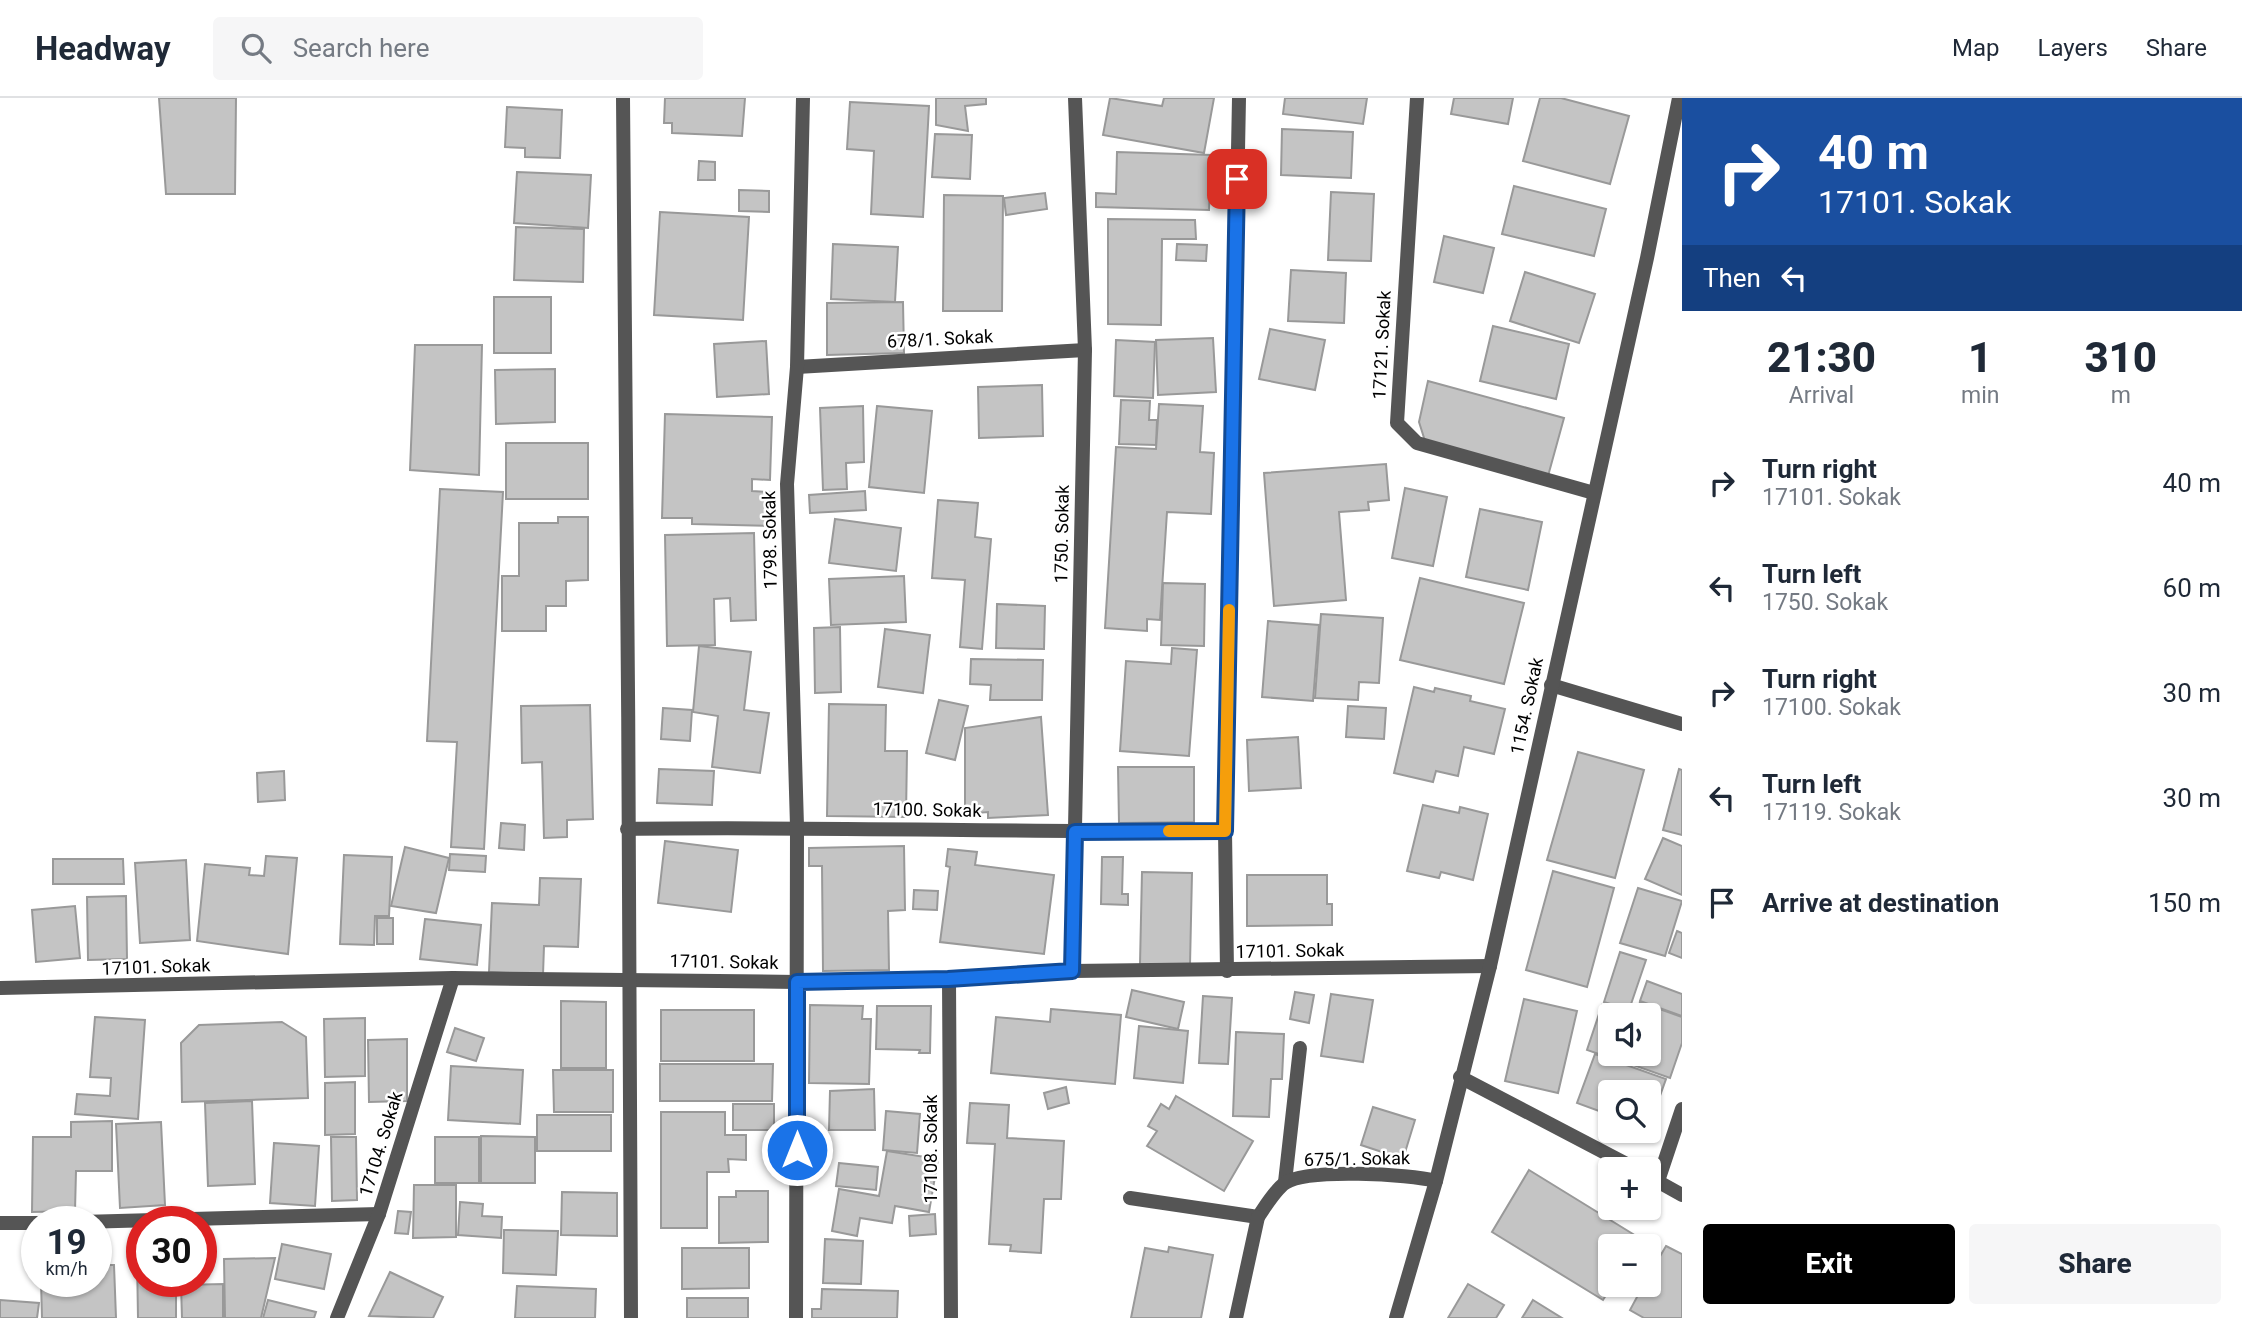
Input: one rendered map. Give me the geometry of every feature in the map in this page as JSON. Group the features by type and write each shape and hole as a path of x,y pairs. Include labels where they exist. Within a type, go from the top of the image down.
{"street":[{"path":"623,98 627,829 632,981 631,1318"},
{"name":"1798. Sokak","path":"796,1318 797,826 787,484 797,367 803,98"},
{"name":"1750. Sokak","path":"1072,971 1084,350 1075,98"},
{"path":"1227,971 1225,831 1239,98"},
{"name":"17121. Sokak","path":"1417,98 1396,423 1417,443 1594,493"},
{"name":"1154. Sokak","path":"1396,1318 1436,1181 1460,1077 1490,967 1550,685 1647,258 1679,98"},
{"name":"678/1. Sokak","path":"797,367 1084,350"},
{"path":"1550,685 1682,724"},
{"name":"17100. Sokak","path":"627,829 797,826 1075,832 1225,831"},
{"name":"17101. Sokak","path":"0,988 453,978 797,982 948,979 1072,971 1490,967"},
{"name":"17104. Sokak","path":"337,1318 379,1214 453,978"},
{"name":"17108. Sokak","path":"948,979 951,1318"},
{"path":"1285,1182 1300,1048"},
{"path":"1460,1077 1613,1157"},
{"path":"1661,1159 1682,1109"},
{"name":"675/1. Sokak","path":"1258,1217 1285,1182 1315,1175 1409,1174 1436,1181"},
{"path":"1661,1183 1682,1195"},
{"path":"1130,1198 1258,1217 1237,1318"},
{"path":"112,1221 379,1214"},
{"path":"0,1223 21,1223"}],"building":[{"path":"159,98 236,98 235,194 166,194"},
{"path":"665,98 745,98 742,136 672,133 672,123 664,123"},
{"path":"936,98 986,98 986,104 965,106 968,131 936,125"},
{"path":"1110,98 1162,106 1164,98 1214,98 1204,153 1103,135"},
{"path":"1285,98 1367,98 1363,124 1283,114"},
{"path":"1454,98 1513,98 1508,124 1451,114"},
{"path":"1540,98 1561,98 1629,116 1610,184 1523,161"},
{"path":"850,102 929,106 923,217 871,214 874,151 847,149"},
{"path":"507,107 562,110 560,158 525,157 525,148 505,147"},
{"path":"1282,129 1353,132 1351,178 1281,175"},
{"path":"935,134 972,135 970,179 932,177"},
{"path":"1117,152 1211,155 1209,210 1096,207 1096,193 1116,194"},
{"path":"699,161 715,162 715,180 698,180"},
{"path":"517,172 591,175 588,228 514,223"},
{"path":"1514,186 1606,209 1594,256 1502,234"},
{"path":"739,190 769,191 769,212 739,211"},
{"path":"1331,192 1374,194 1371,261 1328,260"},
{"path":"1045,193 1047,209 1006,215 1004,198"},
{"path":"944,195 1003,196 1002,311 943,311"},
{"path":"660,212 749,217 743,320 654,315"},
{"path":"1108,219 1195,220 1196,239 1162,239 1161,325 1108,324"},
{"path":"516,227 584,229 583,282 514,280"},
{"path":"1444,236 1494,248 1483,293 1434,282"},
{"path":"833,244 898,247 895,302 831,299"},
{"path":"1177,244 1207,245 1206,261 1176,260"},
{"path":"1291,270 1346,273 1344,323 1288,321"},
{"path":"1525,272 1595,294 1579,343 1510,321"},
{"path":"494,297 551,297 551,353 494,353"},
{"path":"903,302 904,353 827,355 827,303"},
{"path":"1493,326 1569,344 1556,399 1480,381"},
{"path":"1270,329 1325,340 1315,390 1259,379"},
{"path":"1213,338 1216,392 1158,395 1156,340"},
{"path":"1116,340 1155,342 1153,398 1114,396"},
{"path":"766,341 769,394 717,397 714,344"},
{"path":"415,345 482,345 479,475 410,470"},
{"path":"555,369 555,422 496,424 495,370"},
{"path":"1428,381 1564,418 1548,476 1425,441 1419,422"},
{"path":"1042,385 1043,436 979,438 978,387"},
{"path":"1121,400 1150,401 1149,420 1157,420 1156,445 1119,444"},
{"path":"1159,404 1203,406 1200,452 1214,453 1211,514 1167,512 1160,620 1147,619 1147,631 1105,628 1116,447 1156,449"},
{"path":"863,406 864,462 846,463 847,489 823,490 820,408"},
{"path":"877,406 932,411 924,493 869,487"},
{"path":"665,414 772,417 770,480 752,479 752,491 770,492 769,526 692,524 692,518 662,518"},
{"path":"506,443 588,443 588,499 506,499"},
{"path":"1386,464 1389,500 1368,502 1369,510 1339,512 1346,600 1274,606 1264,473"},
{"path":"1405,488 1447,497 1433,566 1392,558"},
{"path":"440,489 503,492 484,849 451,847 457,742 427,741"},
{"path":"865,491 866,510 810,513 809,495"},
{"path":"938,500 978,503 975,537 991,539 982,649 960,647 965,580 932,578"},
{"path":"1480,509 1542,522 1528,590 1466,577"},
{"path":"558,517 588,517 588,580 566,581 566,606 546,606 546,631 502,631 502,576 519,576 519,523 558,523"},
{"path":"835,519 901,528 896,571 829,563"},
{"path":"754,533 756,620 731,621 730,598 714,599 715,645 667,646 665,535"},
{"path":"904,576 906,622 831,625 829,579"},
{"path":"1420,578 1524,603 1504,684 1400,660"},
{"path":"1163,583 1205,584 1204,646 1161,645"},
{"path":"997,604 1045,606 1044,649 996,648"},
{"path":"1321,614 1383,618 1379,683 1359,682 1358,700 1315,698"},
{"path":"1268,621 1319,625 1313,701 1262,697"},
{"path":"840,627 841,692 815,693 814,628"},
{"path":"885,629 930,635 923,693 878,687"},
{"path":"699,646 751,652 744,710 769,713 760,773 712,767 718,716 693,712"},
{"path":"1172,648 1197,650 1189,756 1120,751 1126,661 1171,664"},
{"path":"971,659 1043,660 1042,700 990,700 991,685 970,684"},
{"path":"1414,687 1434,692 1435,688 1471,696 1470,701 1505,709 1494,754 1464,747 1458,776 1436,771 1433,782 1394,773"},
{"path":"939,700 968,706 955,760 926,753"},
{"path":"829,704 886,705 885,751 907,751 906,817 827,816"},
{"path":"590,705 593,819 567,820 567,837 544,838 542,762 522,763 521,706"},
{"path":"1348,706 1386,708 1384,739 1346,737"},
{"path":"663,708 692,710 690,741 661,739"},
{"path":"1041,717 1048,815 988,818 988,812 965,814 965,728"},
{"path":"1298,737 1301,788 1249,791 1247,740"},
{"path":"1578,752 1644,770 1615,878 1547,860"},
{"path":"1118,767 1194,767 1194,822 1119,823"},
{"path":"659,769 714,771 712,805 657,803"},
{"path":"1679,769 1682,770 1682,835 1663,830"},
{"path":"284,771 285,800 258,802 257,773"},
{"path":"1423,805 1459,813 1460,807 1488,814 1473,880 1441,872 1439,878 1407,871"},
{"path":"501,823 525,825 524,850 499,848"},
{"path":"1663,838 1682,846 1682,895 1645,879"},
{"path":"665,841 738,850 731,912 658,903"},
{"path":"904,846 905,910 888,911 889,970 823,971 822,866 809,866 809,848"},
{"path":"405,847 449,858 436,913 391,906"},
{"path":"948,849 977,852 975,865 1054,875 1044,954 940,942 950,867 946,866"},
{"path":"450,854 486,856 485,872 449,870"},
{"path":"344,855 392,857 389,916 375,916 374,945 340,944"},
{"path":"266,856 297,858 288,954 197,941 205,864 250,868 249,875 264,876"},
{"path":"1102,857 1123,857 1122,894 1128,894 1128,905 1101,904"},
{"path":"53,859 123,859 124,884 53,884"},
{"path":"186,860 190,940 140,943 135,863"},
{"path":"1553,871 1614,888 1587,987 1526,970"},
{"path":"1142,872 1192,873 1190,965 1140,964"},
{"path":"1247,875 1327,875 1327,904 1332,904 1332,925 1247,926"},
{"path":"540,878 581,879 578,947 544,946 543,975 489,972 492,903 539,905"},
{"path":"1638,888 1682,901 1665,956 1620,943"},
{"path":"914,890 938,891 937,910 913,909"},
{"path":"126,896 127,959 88,960 87,897"},
{"path":"75,906 80,958 36,962 32,910"},
{"path":"377,918 393,918 393,944 377,944"},
{"path":"425,919 481,925 477,965 420,959"},
{"path":"1677,931 1682,933 1682,958 1669,953"},
{"path":"1620,952 1646,960 1631,1003 1604,1002"},
{"path":"1647,981 1682,994 1682,1016 1661,1008 1661,1003 1640,1001"},
{"path":"1132,990 1184,1002 1178,1029 1126,1017"},
{"path":"1295,992 1314,995 1309,1023 1290,1019"},
{"path":"1331,994 1373,1000 1363,1062 1321,1056"},
{"path":"1203,996 1232,998 1228,1064 1199,1063"},
{"path":"1524,999 1577,1011 1558,1093 1505,1081"},
{"path":"561,1001 606,1002 606,1068 561,1068"},
{"path":"810,1005 863,1006 862,1019 871,1019 869,1084 809,1083"},
{"path":"877,1006 931,1006 930,1053 919,1053 920,1050 876,1049"},
{"path":"1051,1009 1121,1015 1115,1084 991,1073 996,1017 1050,1022"},
{"path":"661,1010 754,1010 754,1061 661,1061"},
{"path":"1661,1010 1682,1017 1682,1043 1670,1078 1636,1066 1661,1066"},
{"path":"95,1017 145,1020 138,1119 75,1114 77,1094 110,1096 111,1078 90,1077"},
{"path":"1598,1017 1598,1054 1587,1050"},
{"path":"365,1018 365,1076 325,1077 324,1019"},
{"path":"282,1022 306,1037 308,1098 182,1102 181,1043 199,1025"},
{"path":"1139,1026 1188,1031 1183,1083 1134,1078"},
{"path":"455,1028 484,1038 476,1061 447,1052"},
{"path":"1236,1032 1284,1034 1282,1079 1271,1079 1269,1117 1233,1116"},
{"path":"407,1039 407,1101 369,1102 368,1040"},
{"path":"1595,1054 1598,1055 1598,1066 1629,1066 1666,1079 1661,1093 1661,1080 1598,1080 1598,1111 1577,1103"},
{"path":"660,1064 773,1064 772,1101 660,1101"},
{"path":"451,1066 523,1070 520,1124 448,1120"},
{"path":"553,1070 613,1070 613,1112 554,1112"},
{"path":"355,1082 355,1134 325,1135 325,1083"},
{"path":"1066,1087 1069,1103 1048,1109 1044,1093"},
{"path":"874,1089 875,1130 829,1130 830,1091"},
{"path":"1176,1096 1253,1141 1224,1191 1147,1146 1157,1131 1148,1126 1161,1104 1169,1109"},
{"path":"252,1101 255,1184 208,1186 205,1103"},
{"path":"970,1103 1009,1105 1007,1138 1064,1141 1061,1199 1044,1199 1041,1253 1010,1251 1011,1245 989,1244 995,1144 967,1143"},
{"path":"733,1104 774,1104 774,1130 733,1130"},
{"path":"1373,1107 1415,1120 1403,1159 1361,1145"},
{"path":"886,1111 920,1114 917,1153 883,1150"},
{"path":"661,1112 725,1112 725,1135 746,1135 746,1160 728,1159 729,1172 707,1172 707,1228 661,1228"},
{"path":"537,1115 611,1115 611,1151 537,1151"},
{"path":"112,1121 112,1171 76,1171 75,1206 32,1206 33,1137 71,1137 71,1122"},
{"path":"161,1122 165,1205 120,1208 116,1124"},
{"path":"481,1136 535,1137 535,1183 481,1183"},
{"path":"331,1137 356,1137 357,1200 332,1201"},
{"path":"435,1137 479,1137 479,1183 435,1183"},
{"path":"274,1143 319,1146 315,1206 270,1203"},
{"path":"887,1151 938,1159 929,1212 895,1206 892,1223 860,1218 857,1236 832,1231 839,1189 879,1196"},
{"path":"839,1163 878,1167 876,1190 836,1186"},
{"path":"1529,1170 1598,1213 1598,1220 1610,1220 1633,1234 1598,1234 1598,1297 1492,1232"},
{"path":"414,1185 456,1185 456,1237 413,1238"},
{"path":"736,1191 768,1191 768,1242 719,1243 719,1197 736,1197"},
{"path":"562,1192 617,1193 617,1236 561,1235"},
{"path":"460,1202 483,1204 482,1216 502,1217 501,1238 458,1235"},
{"path":"398,1211 411,1212 408,1234 395,1233"},
{"path":"935,1214 936,1234 910,1236 909,1216"},
{"path":"504,1230 558,1231 556,1275 503,1273"},
{"path":"825,1239 863,1241 861,1284 823,1283"},
{"path":"282,1244 331,1254 324,1289 275,1279"},
{"path":"1666,1246 1682,1254 1682,1318 1644,1318 1630,1310 1637,1297 1661,1297 1661,1255"},
{"path":"1169,1247 1213,1255 1201,1318 1131,1318 1145,1248 1168,1252"},
{"path":"682,1248 749,1248 749,1288 682,1289"},
{"path":"275,1258 261,1318 225,1318 224,1259"},
{"path":"114,1265 116,1318 42,1318 41,1297 112,1297"},
{"path":"390,1272 443,1297 433,1318 369,1316"},
{"path":"217,1284 223,1284 223,1318 182,1318 181,1297 217,1297"},
{"path":"1468,1284 1504,1305 1496,1318 1448,1318"},
{"path":"517,1286 596,1289 595,1318 515,1318"},
{"path":"822,1289 898,1291 897,1318 812,1318 812,1309 821,1309"},
{"path":"138,1297 176,1297 176,1318 138,1318"},
{"path":"687,1298 748,1298 748,1318 687,1318"},
{"path":"0,1300 39,1303 37,1318 0,1318"},
{"path":"268,1300 316,1312 314,1318 263,1318"},
{"path":"1533,1300 1562,1318 1522,1318"}],"slow traffic":[{"path":"1169,831 1225,831 1229,610"}],"route":[{"path":"797,1150 797,982 948,979 1072,971 1075,832 1225,831 1237,179"}]}
